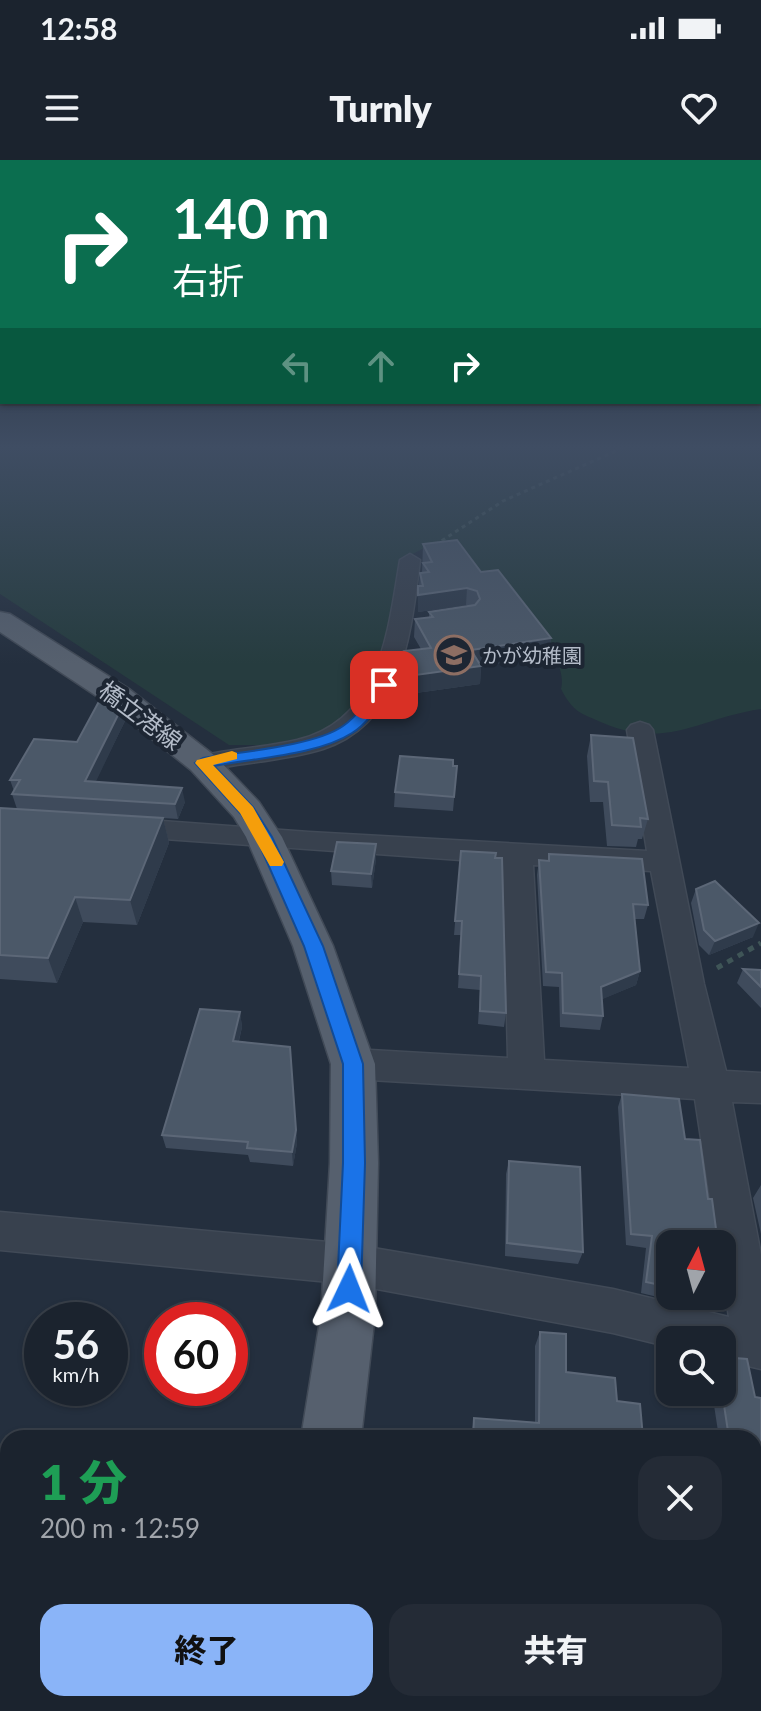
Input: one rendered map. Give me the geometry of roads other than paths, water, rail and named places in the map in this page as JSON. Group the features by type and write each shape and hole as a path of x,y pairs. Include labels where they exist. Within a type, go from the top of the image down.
{"main road":[{"name":"橋立港線","path":"0,620 118,696 203,763 247,810 264,837 313,946 353,1064 354,1163 348,1314 332,1430"}],"street":[{"path":"203,763 316,743 348,730 372,706 384,685 400,624 410,560"},
{"path":"400,624 426,620"},
{"path":"0,1231 350,1264 613,1311 758,1345 711,1085 687,984 640,730"},
{"path":"93,826 664,862"},
{"path":"518,854 527,1073"},
{"path":"353,1064 761,1088"}],"place":[{"name":"かが幼稚園","path":"454,655"}]}
